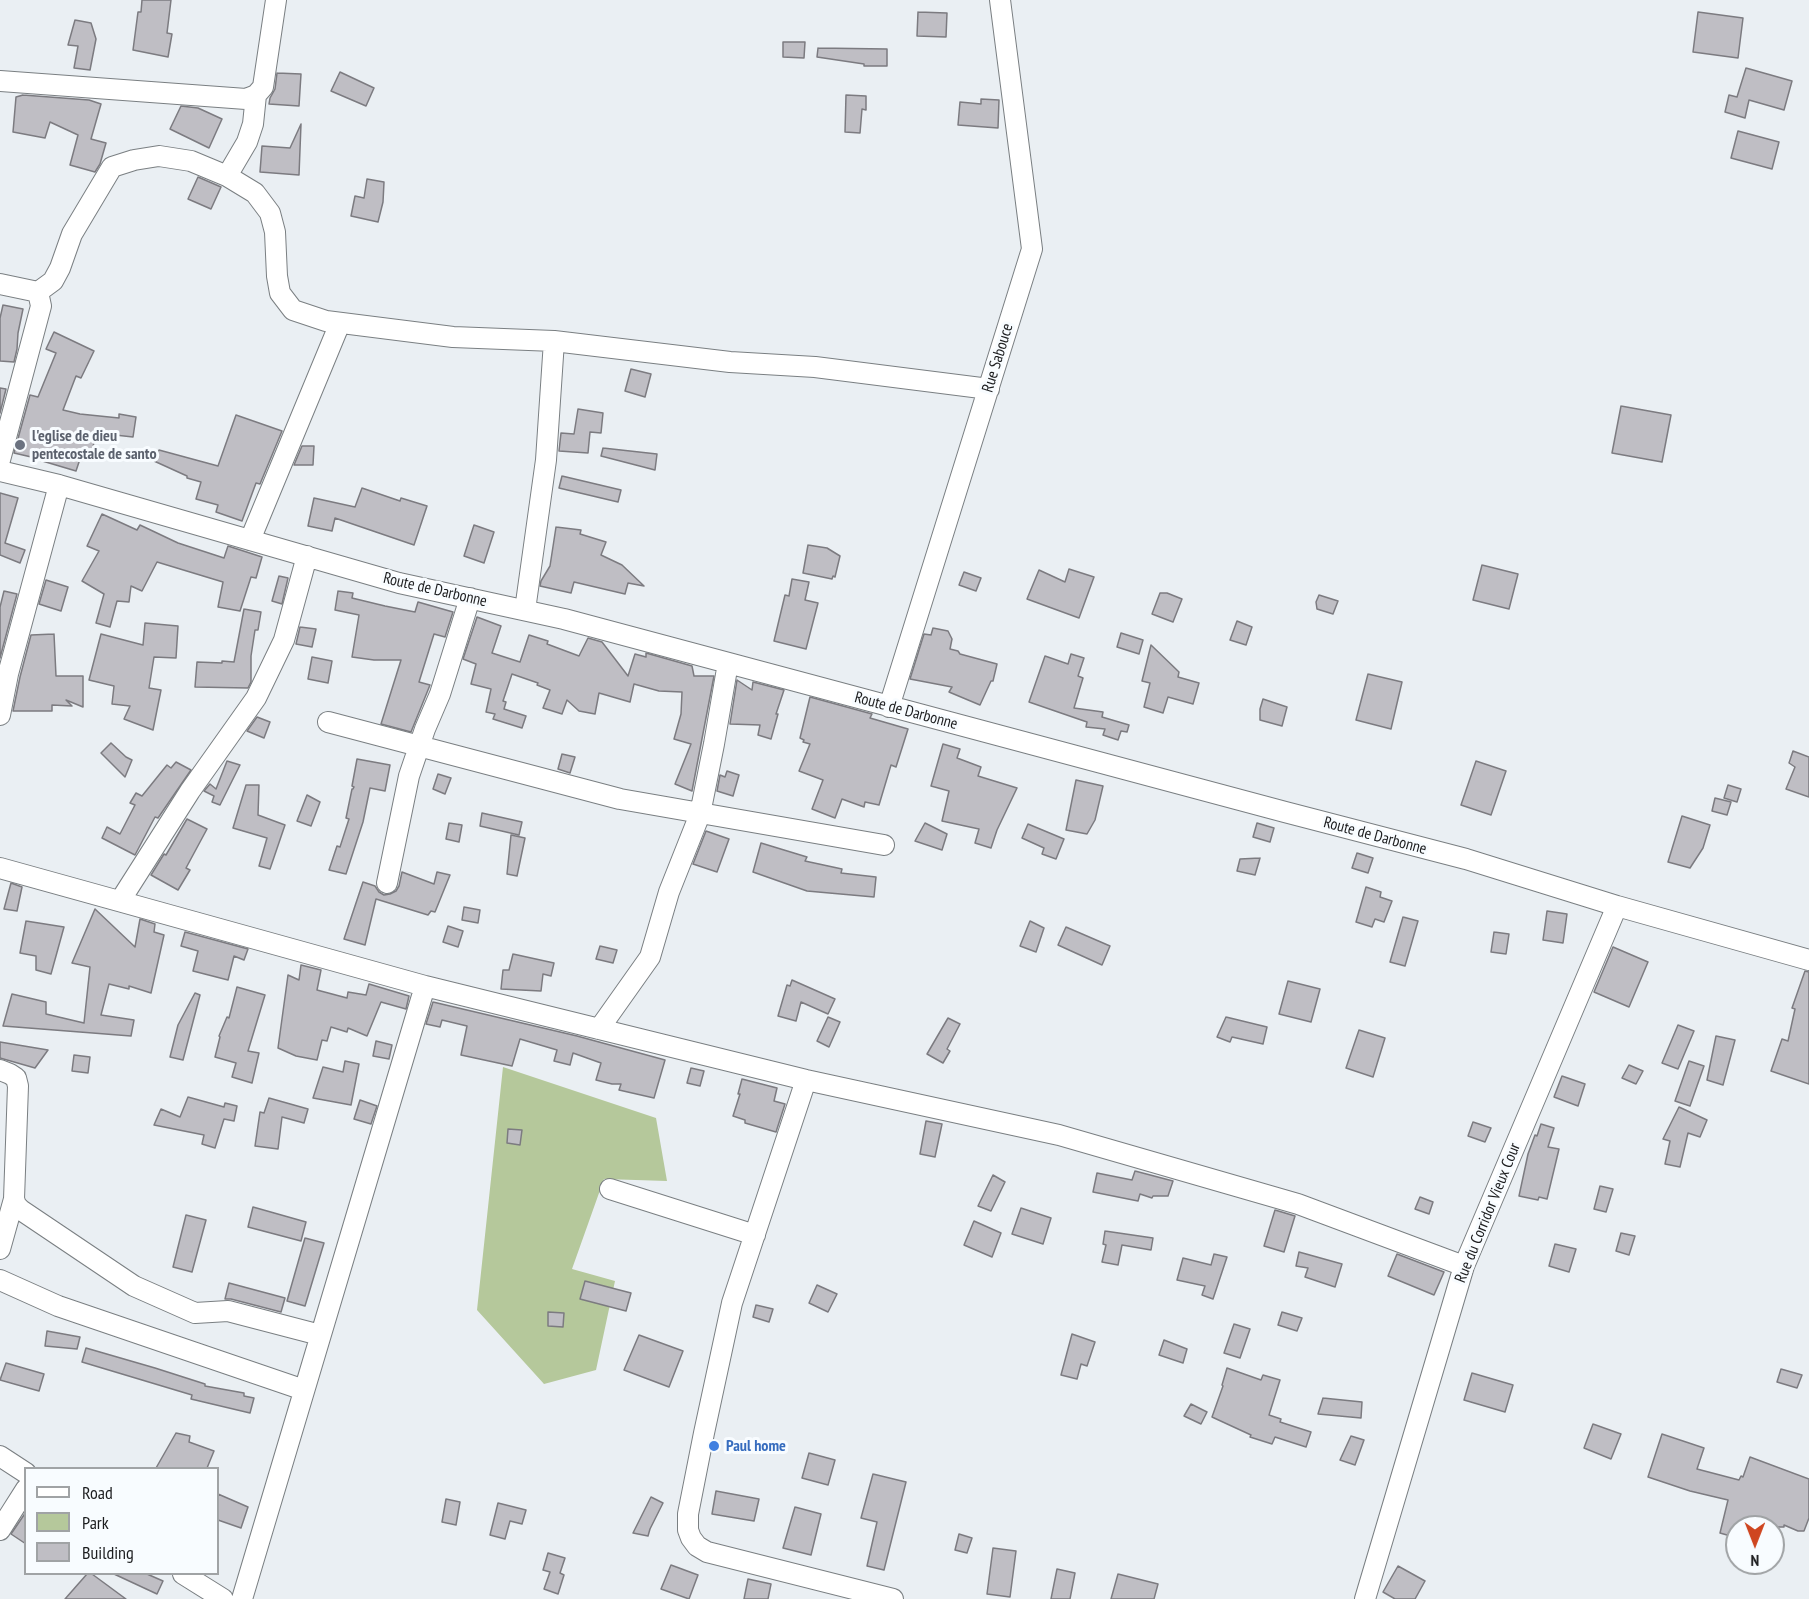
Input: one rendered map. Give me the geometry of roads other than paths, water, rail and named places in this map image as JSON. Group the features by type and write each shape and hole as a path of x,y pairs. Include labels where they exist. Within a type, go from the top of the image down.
{"street":[{"path":"0,81 246,99 256,95 263,87 276,0"},
{"name":"Rue Sabouce","path":"889,707 1032,249 1001,0"},
{"path":"227,176 247,142 253,124 256,95"},
{"path":"0,284 38,292 53,281 72,234 112,167 134,160 159,156 191,161 227,176 255,193 270,213 275,232 280,293 292,310 326,321 453,337 554,341 730,362 815,367 989,389"},
{"path":"0,460 41,306 38,292"},
{"path":"250,540 340,323"},
{"path":"525,610 546,460 554,341"},
{"name":"Route de Darbonne","path":"0,471 59,485 399,583 564,618 889,707 1466,859 1617,906 1809,960"},
{"path":"0,716 8,674 59,485"},
{"path":"120,901 190,791 256,698 284,640 306,556"},
{"path":"387,883 409,776 440,694 470,598"},
{"path":"599,1029 650,957 669,892 700,814 728,663"},
{"path":"328,722 620,800 884,845"},
{"path":"0,868 425,986 806,1080 1059,1135 1298,1204 1464,1266"},
{"name":"Rue du Corridor Vieux Cour","path":"1365,1599 1464,1266 1617,906"},
{"path":"242,1599 425,986"},
{"path":"0,1070 16,1078 18,1086 14,1199 0,1249"},
{"path":"806,1080 732,1303 688,1514 688,1530 697,1546 707,1552 893,1599"},
{"path":"610,1189 754,1235"},
{"path":"14,1199 21,1210 134,1286 195,1313 228,1311 320,1335"},
{"path":"0,1280 58,1306 304,1390"},
{"path":"0,1456 24,1472"},
{"path":"0,1530 24,1492"},
{"path":"185,1575 223,1599"}],"place":[{"name":"l'eglise de dieu pentecostale de santo","path":"20,445"},
{"name":"Paul home","path":"714,1446"}]}
